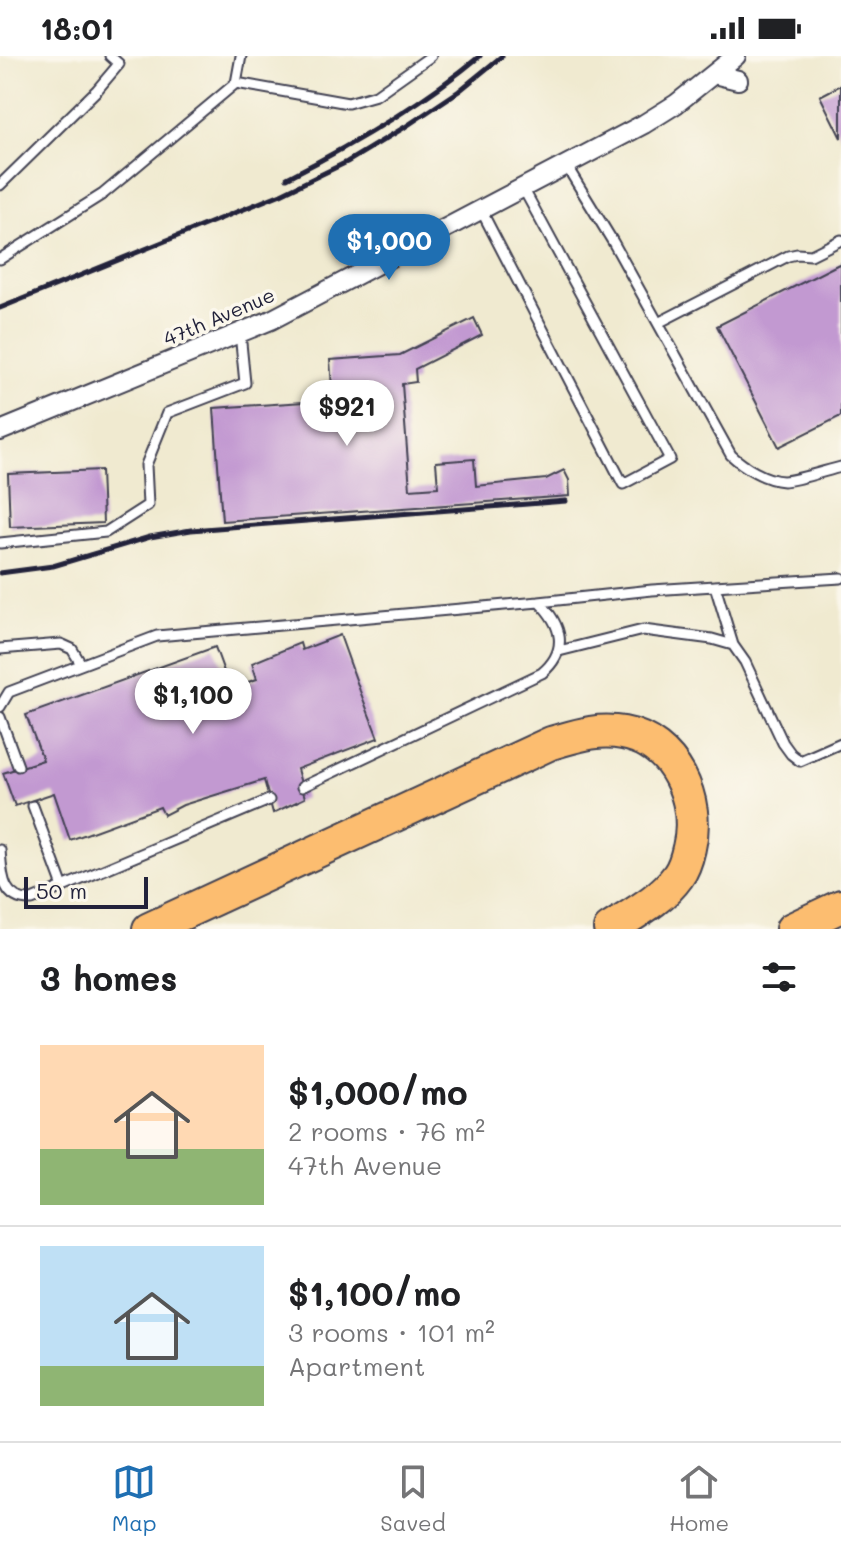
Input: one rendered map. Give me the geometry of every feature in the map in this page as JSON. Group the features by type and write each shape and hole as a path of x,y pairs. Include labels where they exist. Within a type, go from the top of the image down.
{"highway":[{"path":"149,929 551,743 592,731 624,733 650,742 669,759 682,779 691,807 693,833 679,875 661,894 610,929"},
{"path":"792,929 841,906"}],"street":[{"name":"47th Avenue","path":"0,431 271,320 644,124 676,104 736,56"},
{"path":"714,74 738,80"}],"lane":[{"path":"0,185 97,90 119,64 110,56"},
{"path":"0,259 103,194 236,83 241,56"},
{"path":"236,83 348,103 376,95 431,56"},
{"path":"566,165 731,455 756,473 784,481 841,467"},
{"path":"481,210 623,484 646,472 670,459 523,188"},
{"path":"658,323 788,256 811,255 841,240"},
{"path":"0,543 106,532 148,505 146,465 167,413 245,383 240,333"},
{"path":"0,707 9,692 157,636 652,590 841,578"},
{"path":"715,586 733,645 745,662 791,754 800,761 841,743"},
{"path":"302,787 542,673 552,665 559,651 560,639 556,624 539,602"},
{"path":"559,651 643,630 712,639 733,645"},
{"path":"0,649 61,644 72,649 81,664"},
{"path":"0,717 18,766"},
{"path":"0,850 8,890 22,900 32,900 269,800"},
{"path":"33,806 63,887"}],"building":[{"path":"841,85 841,138 820,96"},
{"path":"841,263 841,416 779,447 717,326"},
{"path":"474,318 482,335 415,369 416,382 402,384 410,489 438,487 436,462 474,459 476,486 546,479 564,470 569,480 570,496 222,521 214,408 333,400 330,360 400,355"},
{"path":"101,470 103,523 10,527 8,474"},
{"path":"340,635 378,738 297,769 305,798 273,813 264,780 183,805 164,815 160,807 70,840 54,793 15,806 3,773 43,760 26,715 215,647 230,688 257,679 252,663 300,643 302,650"}],"railway":[{"path":"287,178 387,122 435,91 480,56"},
{"path":"0,308 281,194 347,162 459,91 502,56"},
{"path":"0,573 53,566 150,537 191,530 566,501"}]}
